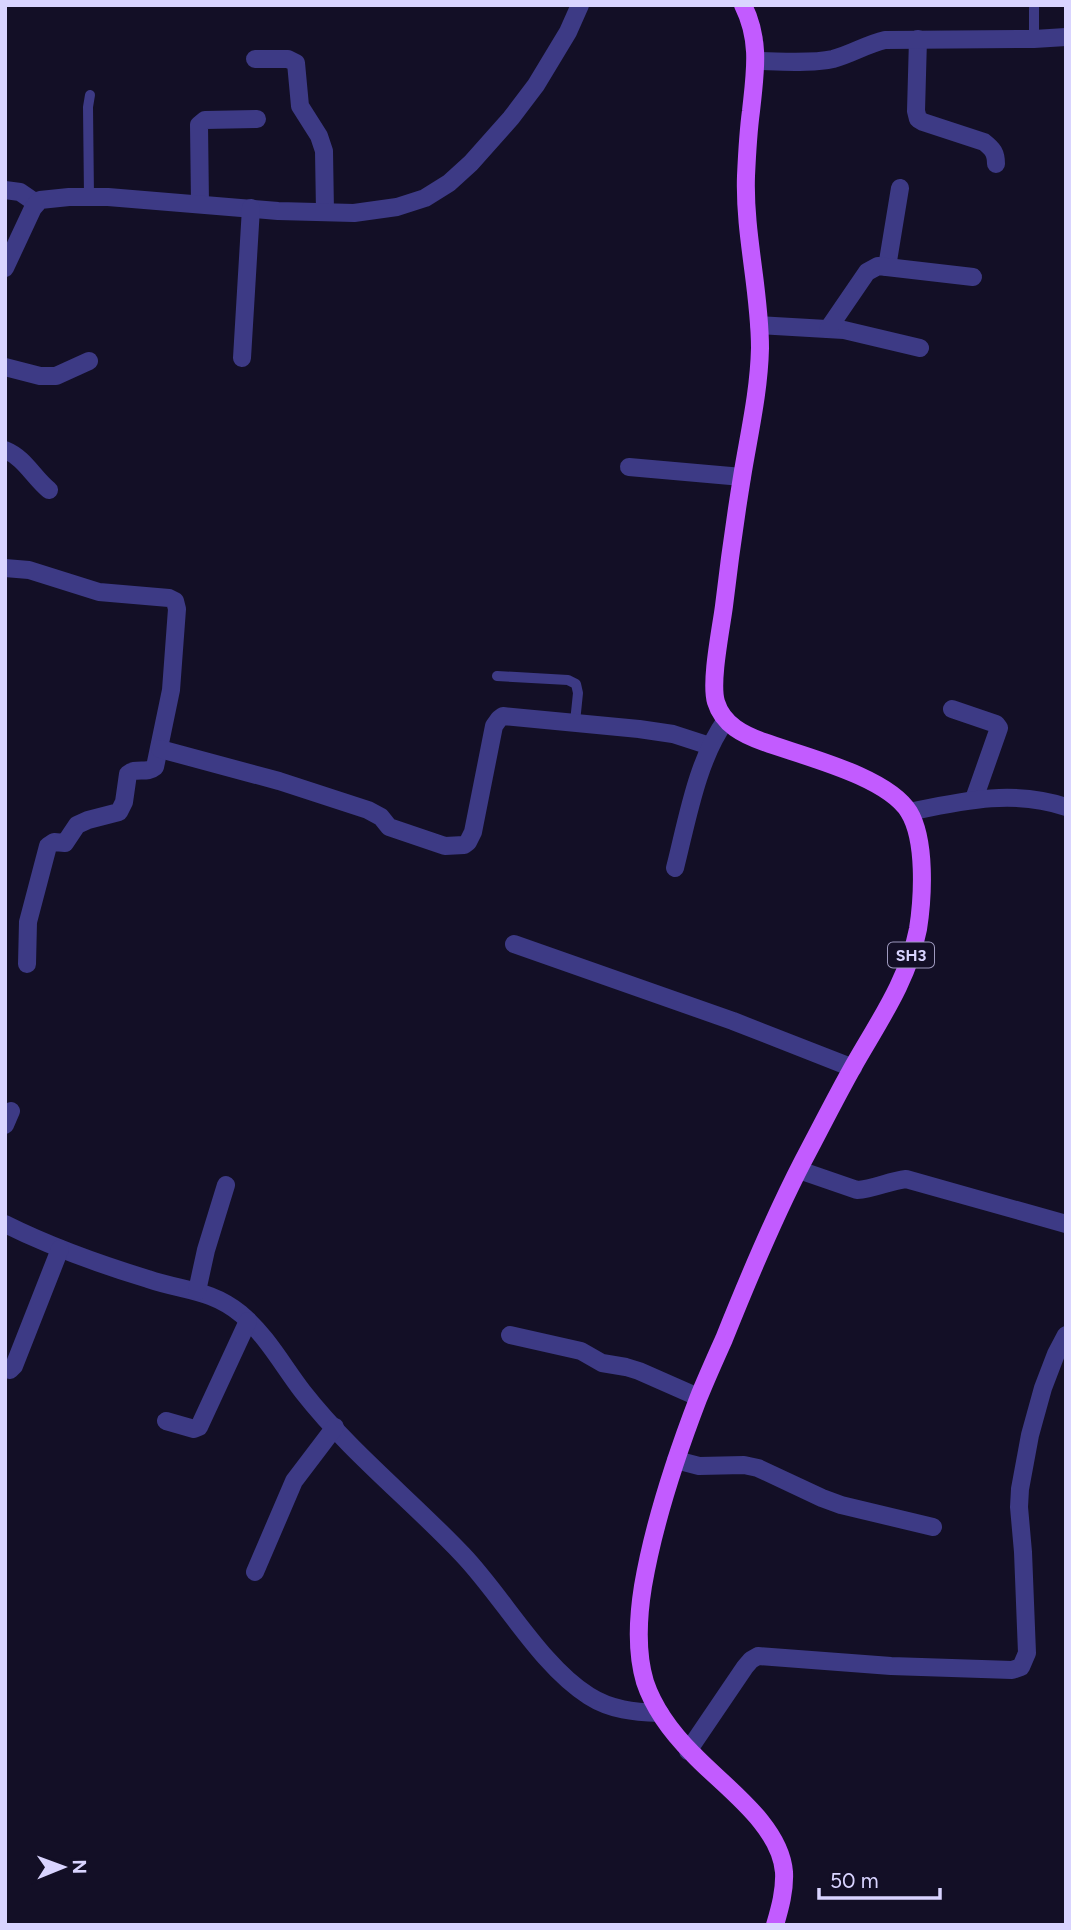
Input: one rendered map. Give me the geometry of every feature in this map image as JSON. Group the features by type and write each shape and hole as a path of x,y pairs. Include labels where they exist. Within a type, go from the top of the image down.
{"main road":[{"path":"743,5 751,23 756,61 748,136 745,211 760,325 760,354 756,399 742,477 714,684 716,704 726,720 738,731 874,783 895,797 909,812"},
{"name":"SH3","path":"775,1925 784,1890 780,1853 755,1816 688,1751 660,1713 646,1684 639,1652 643,1586 664,1499 698,1397 773,1221 903,978 918,928 921,901 922,869 919,845 909,812"}],"street":[{"path":"5,268 36,203 40,200 89,197 354,213 425,198 449,183 471,163 511,118 536,86 568,32 580,5"},
{"path":"756,61 830,60 878,42 918,38 1034,40 1066,37"},
{"path":"918,38 918,119 984,142 993,149 996,164"},
{"path":"256,59 288,59 296,63 300,106 319,136 324,151 325,212"},
{"path":"200,204 201,121 257,119"},
{"path":"887,267 900,188"},
{"path":"5,190 20,192 36,203"},
{"path":"242,358 251,208"},
{"path":"828,328 867,272 878,266 973,277"},
{"path":"760,325 828,328 866,334 920,348"},
{"path":"5,367 40,376 56,376 89,361"},
{"path":"5,450 14,453 50,490"},
{"path":"629,467 742,477"},
{"path":"5,568 29,570 99,592 169,598 175,601 177,609 172,690 160,749 153,769 131,771 128,774 120,812 77,825 65,843 54,842 48,846 28,922 27,964"},
{"path":"952,709 996,724 999,728 974,799"},
{"path":"160,749 279,781 368,810 381,817 389,827 445,846 457,846 468,842 473,832 494,726 503,716 673,734 710,746"},
{"path":"675,867 702,768 710,746 726,720"},
{"path":"909,812 974,799 1023,797 1066,807"},
{"path":"514,944 733,1021 853,1068"},
{"path":"799,1170 857,1190 906,1179 1066,1224"},
{"path":"197,1291 206,1250 226,1185"},
{"path":"5,1224 60,1249 152,1281 197,1291 221,1301 248,1321 261,1333 304,1393 463,1555 560,1672 587,1695 605,1705 634,1712 660,1713"},
{"path":"5,1369 10,1370 15,1366 60,1249"},
{"path":"166,1421 194,1429 200,1427 248,1321"},
{"path":"510,1335 581,1351 602,1363 639,1371 698,1397"},
{"path":"688,1751 744,1667 758,1656 891,1666 1012,1670 1021,1667 1027,1653 1023,1552 1018,1507 1020,1489 1043,1388 1066,1335"},
{"path":"256,1572 294,1481 335,1427"},
{"path":"676,1460 699,1466 744,1465 758,1468 822,1498 933,1527"}],"lane":[{"path":"1034,5 1034,40"},
{"path":"89,197 90,95"},
{"path":"497,676 568,680 576,684 578,693 575,722"}]}
